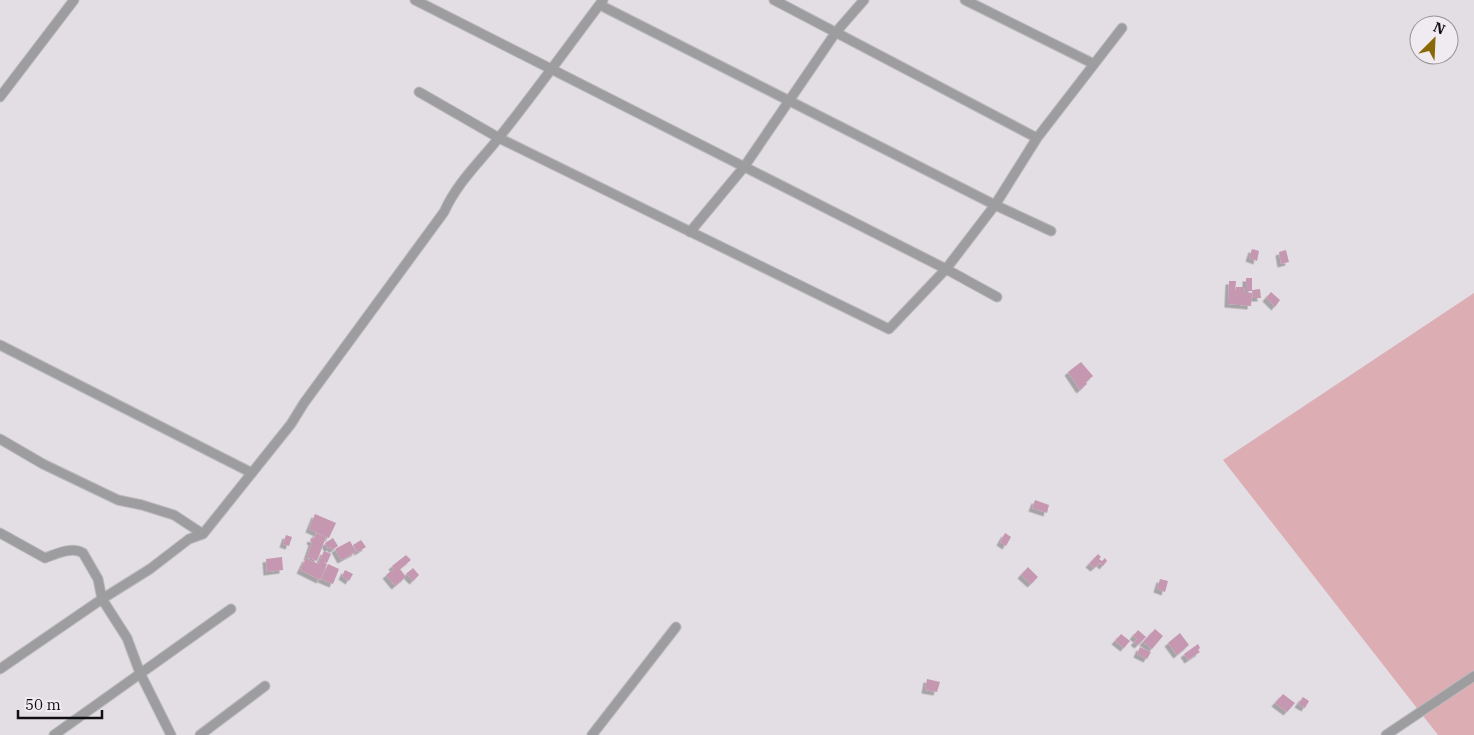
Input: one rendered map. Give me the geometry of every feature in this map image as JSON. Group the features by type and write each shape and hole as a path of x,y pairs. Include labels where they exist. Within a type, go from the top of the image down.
{"street":[{"path":"0,97 74,0"},
{"path":"415,0 997,297"},
{"path":"774,0 1037,138"},
{"path":"690,232 744,168 836,32 864,0"},
{"path":"965,0 1094,64"},
{"path":"0,669 102,598 150,569 189,539 203,534 290,424 444,212 460,183 499,138 552,70 601,2 995,205 1051,231"},
{"path":"419,92 499,138 889,329 946,270 995,205 1037,138 1122,28"},
{"path":"0,345 252,473"},
{"path":"0,440 43,464 118,500 174,515 203,534"},
{"path":"0,533 45,558 62,552 79,551 83,553 98,579 102,598 127,638 140,673 171,735"},
{"path":"54,735 231,609"},
{"path":"592,735 676,627"},
{"path":"1386,735 1474,676"},
{"path":"200,735 264,686"}],"shaded area":[{"path":"1474,293 1474,735 1438,735 1223,460"}],"building":[{"path":"1252,249 1259,251 1257,261 1249,258"},
{"path":"1286,250 1289,262 1281,264 1279,252"},
{"path":"1246,278 1252,278 1252,291 1246,291"},
{"path":"1229,281 1236,281 1235,292 1236,287 1245,287 1244,292 1252,293 1251,306 1228,304"},
{"path":"1260,289 1261,298 1253,298 1252,290"},
{"path":"1271,292 1280,300 1275,307 1266,298"},
{"path":"1081,362 1093,376 1080,390 1068,372"},
{"path":"1035,500 1049,505 1047,513 1032,508"},
{"path":"315,514 336,523 329,538 309,529"},
{"path":"316,533 326,537 317,561 307,557 312,542 310,541 311,538 314,539"},
{"path":"1005,533 1011,537 1006,546 1000,542"},
{"path":"286,535 292,537 289,546 283,544"},
{"path":"333,538 338,546 332,550 331,547 328,549 325,543"},
{"path":"361,540 366,547 358,552 353,545"},
{"path":"350,541 356,552 341,560 335,549"},
{"path":"324,551 331,554 327,563 323,561 327,564 320,580 300,570 306,558 318,564"},
{"path":"1098,554 1101,557 1099,559 1102,561 1105,558 1107,561 1103,566 1100,563 1094,568 1089,564"},
{"path":"406,555 411,560 400,569 406,577 395,586 386,575 394,569 392,566"},
{"path":"282,557 283,570 267,572 266,559"},
{"path":"328,564 339,569 333,584 321,579"},
{"path":"1028,567 1038,577 1031,584 1021,575"},
{"path":"413,568 419,575 413,581 406,574"},
{"path":"345,570 353,574 349,581 342,576"},
{"path":"1160,579 1168,581 1165,592 1157,589"},
{"path":"1155,629 1163,636 1152,649 1143,642"},
{"path":"1138,630 1146,637 1138,645 1134,642 1137,639 1133,636"},
{"path":"1180,633 1189,645 1177,655 1168,643"},
{"path":"1121,634 1130,641 1124,648 1115,641"},
{"path":"1198,644 1200,652 1188,660 1184,654"},
{"path":"1140,647 1151,652 1147,659 1137,654"},
{"path":"927,679 940,682 937,692 925,690"},
{"path":"1283,694 1295,703 1287,712 1275,703"},
{"path":"1303,697 1309,701 1305,708 1298,704"}]}
